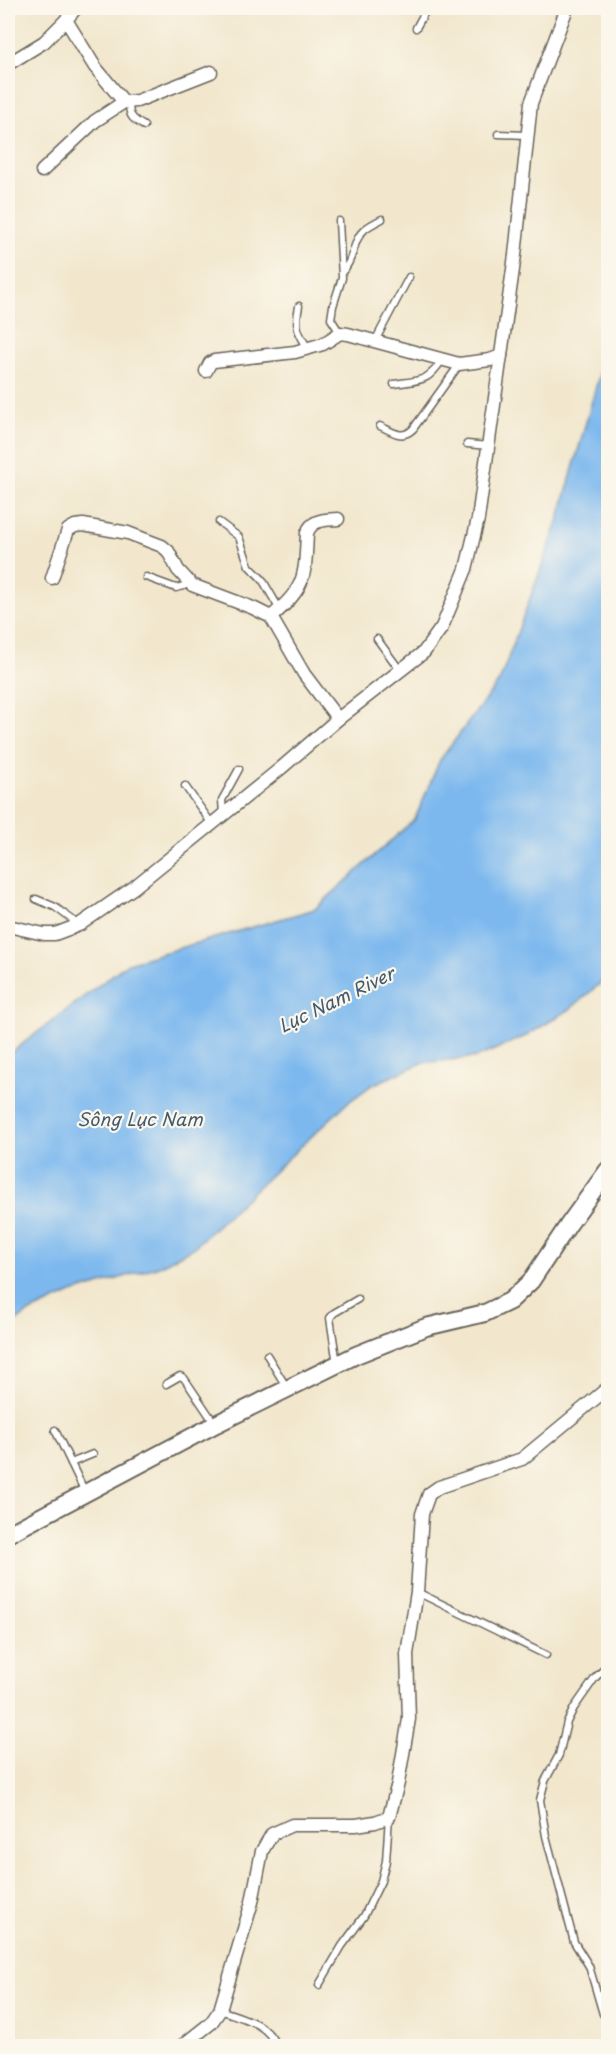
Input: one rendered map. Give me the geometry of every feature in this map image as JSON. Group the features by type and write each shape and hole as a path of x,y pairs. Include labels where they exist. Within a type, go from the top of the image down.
{"street":[{"path":"8,64 44,42 76,8"},
{"path":"8,926 44,934 55,934 79,925 133,888 338,719 401,671 432,642 446,620 462,580 478,519 514,255 531,103 567,8"},
{"path":"66,20 95,67 127,102"},
{"path":"42,171 95,121 127,102 172,88 210,72"},
{"path":"206,371 210,363 214,361 295,352 323,344 340,333 348,333 459,364 490,360 501,356"},
{"path":"276,614 288,603 303,580 309,528 318,522 338,519"},
{"path":"52,578 68,530 83,525 129,533 162,546 168,551 178,570 192,585 253,608 276,614"},
{"path":"276,614 304,674 338,719"},
{"path":"8,1534 216,1424 337,1364 426,1327 485,1313 510,1301 531,1281 609,1170"},
{"path":"182,2046 211,2023 220,2010 252,1902 262,1851 272,1834 292,1825 356,1825 389,1817 398,1783 409,1719 407,1654 417,1592 422,1514 425,1502 432,1490 522,1459 609,1388"}],"lane":[{"path":"416,28 427,8"},
{"path":"127,102 129,114 144,126"},
{"path":"498,134 527,135"},
{"path":"343,271 350,263 360,234 366,227 382,219"},
{"path":"339,220 343,271 331,319 340,333"},
{"path":"375,341 409,277"},
{"path":"299,306 297,328 299,335 309,348"},
{"path":"394,384 422,380 430,376 442,360"},
{"path":"380,426 401,435 407,435 459,364"},
{"path":"467,444 488,446"},
{"path":"219,522 239,537 249,566 260,576 276,614"},
{"path":"146,578 176,588 184,586 186,580"},
{"path":"377,639 401,671"},
{"path":"224,815 222,800 239,770"},
{"path":"185,786 212,824"},
{"path":"36,899 55,906 79,925"},
{"path":"337,1364 330,1318 334,1313 358,1299"},
{"path":"267,1355 287,1389"},
{"path":"166,1384 180,1376 184,1378 216,1424"},
{"path":"55,1430 86,1493"},
{"path":"71,1463 93,1454"},
{"path":"417,1592 546,1655"},
{"path":"603,2014 589,1966 574,1941 546,1836 540,1800 546,1781 559,1755 567,1722 574,1708 595,1678 609,1665"},
{"path":"319,1985 342,1946 364,1916 381,1881 386,1861 389,1817"},
{"path":"220,2010 261,2026 268,2031 276,2046"}],"water":[{"name":"Sông Lục Nam","path":"608,344 608,977 569,1010 526,1036 478,1057 422,1063 372,1085 346,1104 193,1248 159,1266 72,1293 28,1313 8,1327 8,1055 128,963 315,909 415,819 440,760 500,680 558,522"}],"water label":[{"name":"Lục Nam River","path":"336,999"}]}
